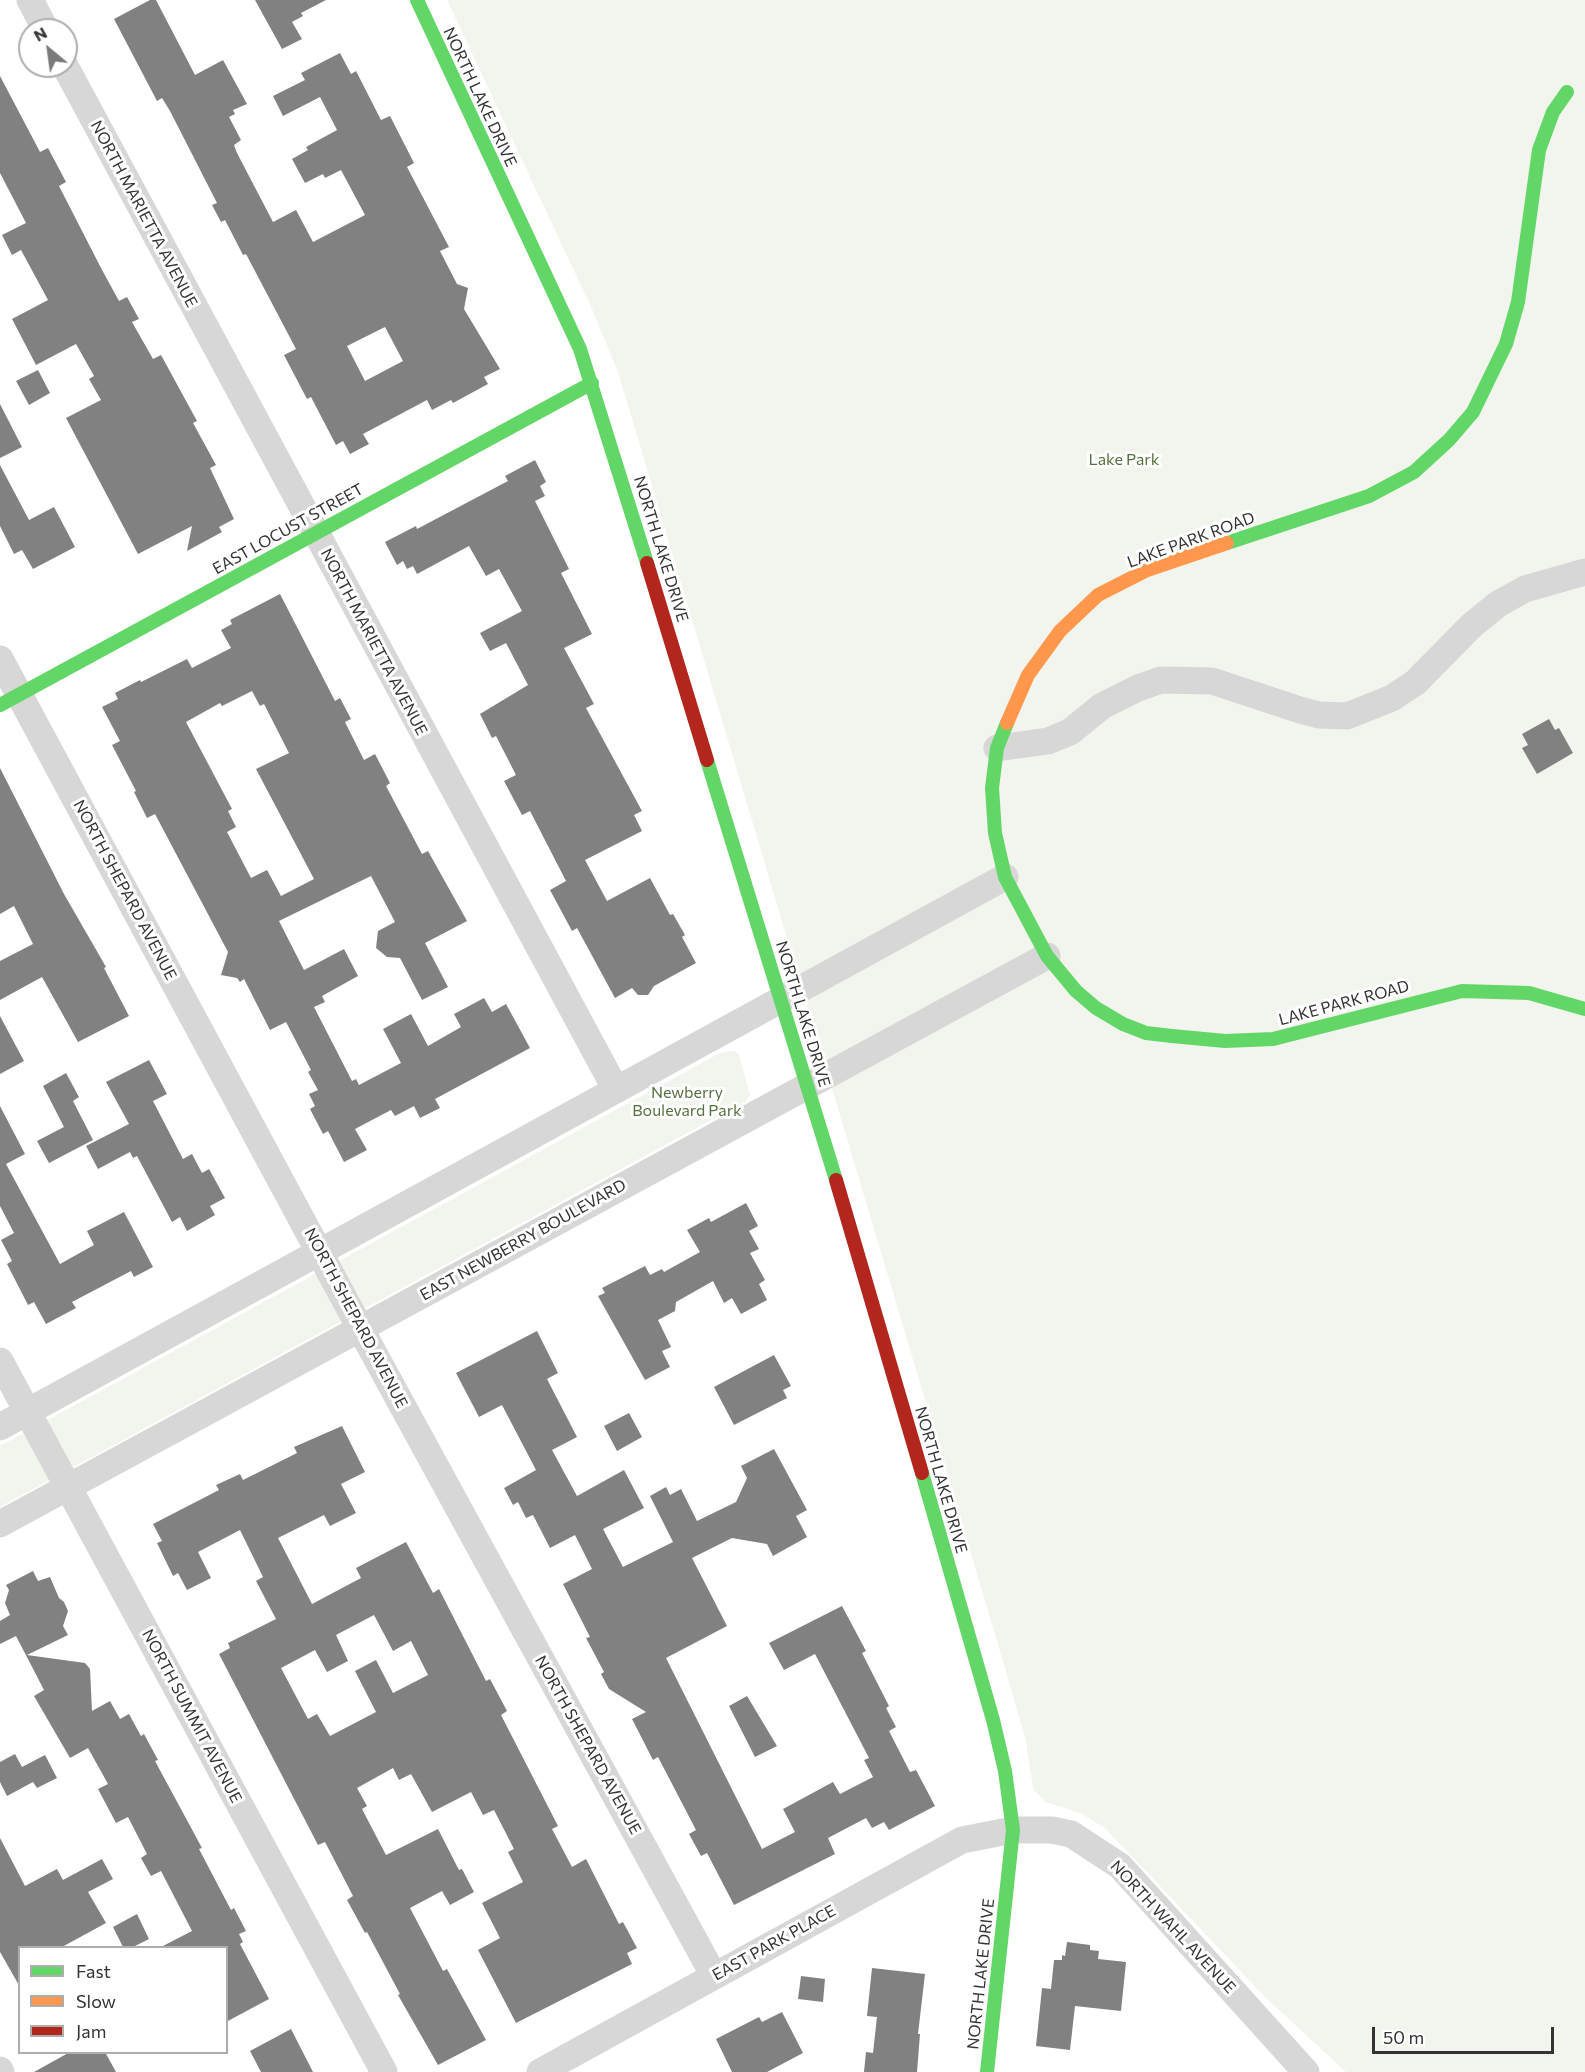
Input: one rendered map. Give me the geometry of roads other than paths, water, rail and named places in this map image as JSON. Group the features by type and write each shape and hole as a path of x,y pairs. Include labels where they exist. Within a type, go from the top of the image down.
{"main road":[{"name":"NORTH LAKE DRIVE","path":"417,0 580,350 592,383 807,1085 993,1720 1005,1771 1013,1830 987,2072"},
{"name":"LAKE PARK ROAD","path":"1567,92 1553,112 1539,150 1518,302 1506,344 1473,412 1449,440 1414,472 1369,496 1147,570 1098,595 1060,631 1028,675 997,748 992,788 995,833 1005,877 1047,956 1076,991 1096,1008 1146,1033 1225,1041 1273,1039 1462,991 1529,993 1585,1009"},
{"name":"EAST LOCUST STREET","path":"10,700 592,383"}],"street":[{"path":"30,0 40,18"},
{"name":"NORTH MARIETTA AVENUE","path":"71,78 616,1090"},
{"path":"997,748 1048,741 1070,732 1110,701 1161,680 1212,681 1319,715 1347,716 1392,699 1416,682 1472,626 1498,604 1525,589 1585,573"},
{"name":"NORTH SHEPARD AVENUE","path":"0,659 10,700 320,1252 714,1976"},
{"path":"0,1427 1005,877"},
{"name":"EAST NEWBERRY BOULEVARD","path":"0,1524 1047,956"},
{"name":"NORTH SUMMIT AVENUE","path":"0,1361 384,2072"},
{"name":"EAST PARK PLACE","path":"540,2072 578,2061 714,1976 962,1840 1013,1830"},
{"name":"NORTH WAHL AVENUE","path":"1013,1830 1052,1830 1071,1834 1120,1866 1306,2072"}],"park label":[{"name":"Lake Park","path":"1124,460"},
{"name":"Newberry Boulevard Park","path":"687,1102"}]}
